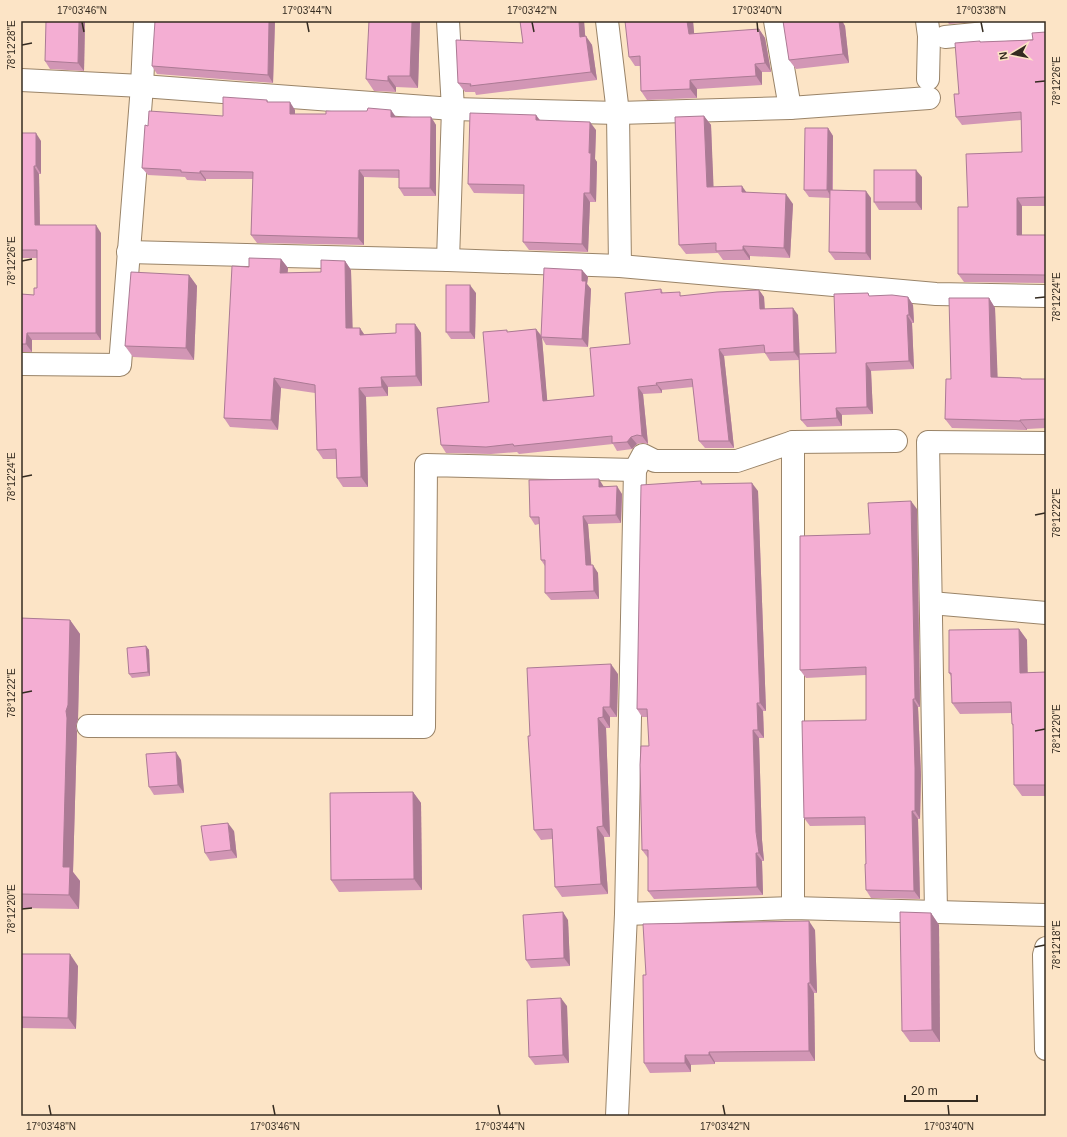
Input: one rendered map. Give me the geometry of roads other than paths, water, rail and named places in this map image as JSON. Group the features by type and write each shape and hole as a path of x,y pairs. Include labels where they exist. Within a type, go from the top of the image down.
{"street":[{"path":"21,364 120,365 142,86 145,21"},
{"path":"448,21 453,109 448,260"},
{"path":"607,21 618,113 620,266"},
{"path":"775,21 790,108"},
{"path":"21,80 142,86 453,109 618,113 790,108 929,88 929,36 927,21"},
{"path":"945,37 1046,27"},
{"path":"128,252 620,266 936,294 1046,296"},
{"path":"617,1116 626,914 635,470 643,455 655,461 737,461 793,442 896,441"},
{"path":"793,442 793,908"},
{"path":"936,912 928,442 1046,443"},
{"path":"88,726 424,727 426,465 635,470"},
{"path":"931,603 1046,613"},
{"path":"626,914 793,908 1046,915"},
{"path":"1046,948 1044,955 1046,1049"}]}
